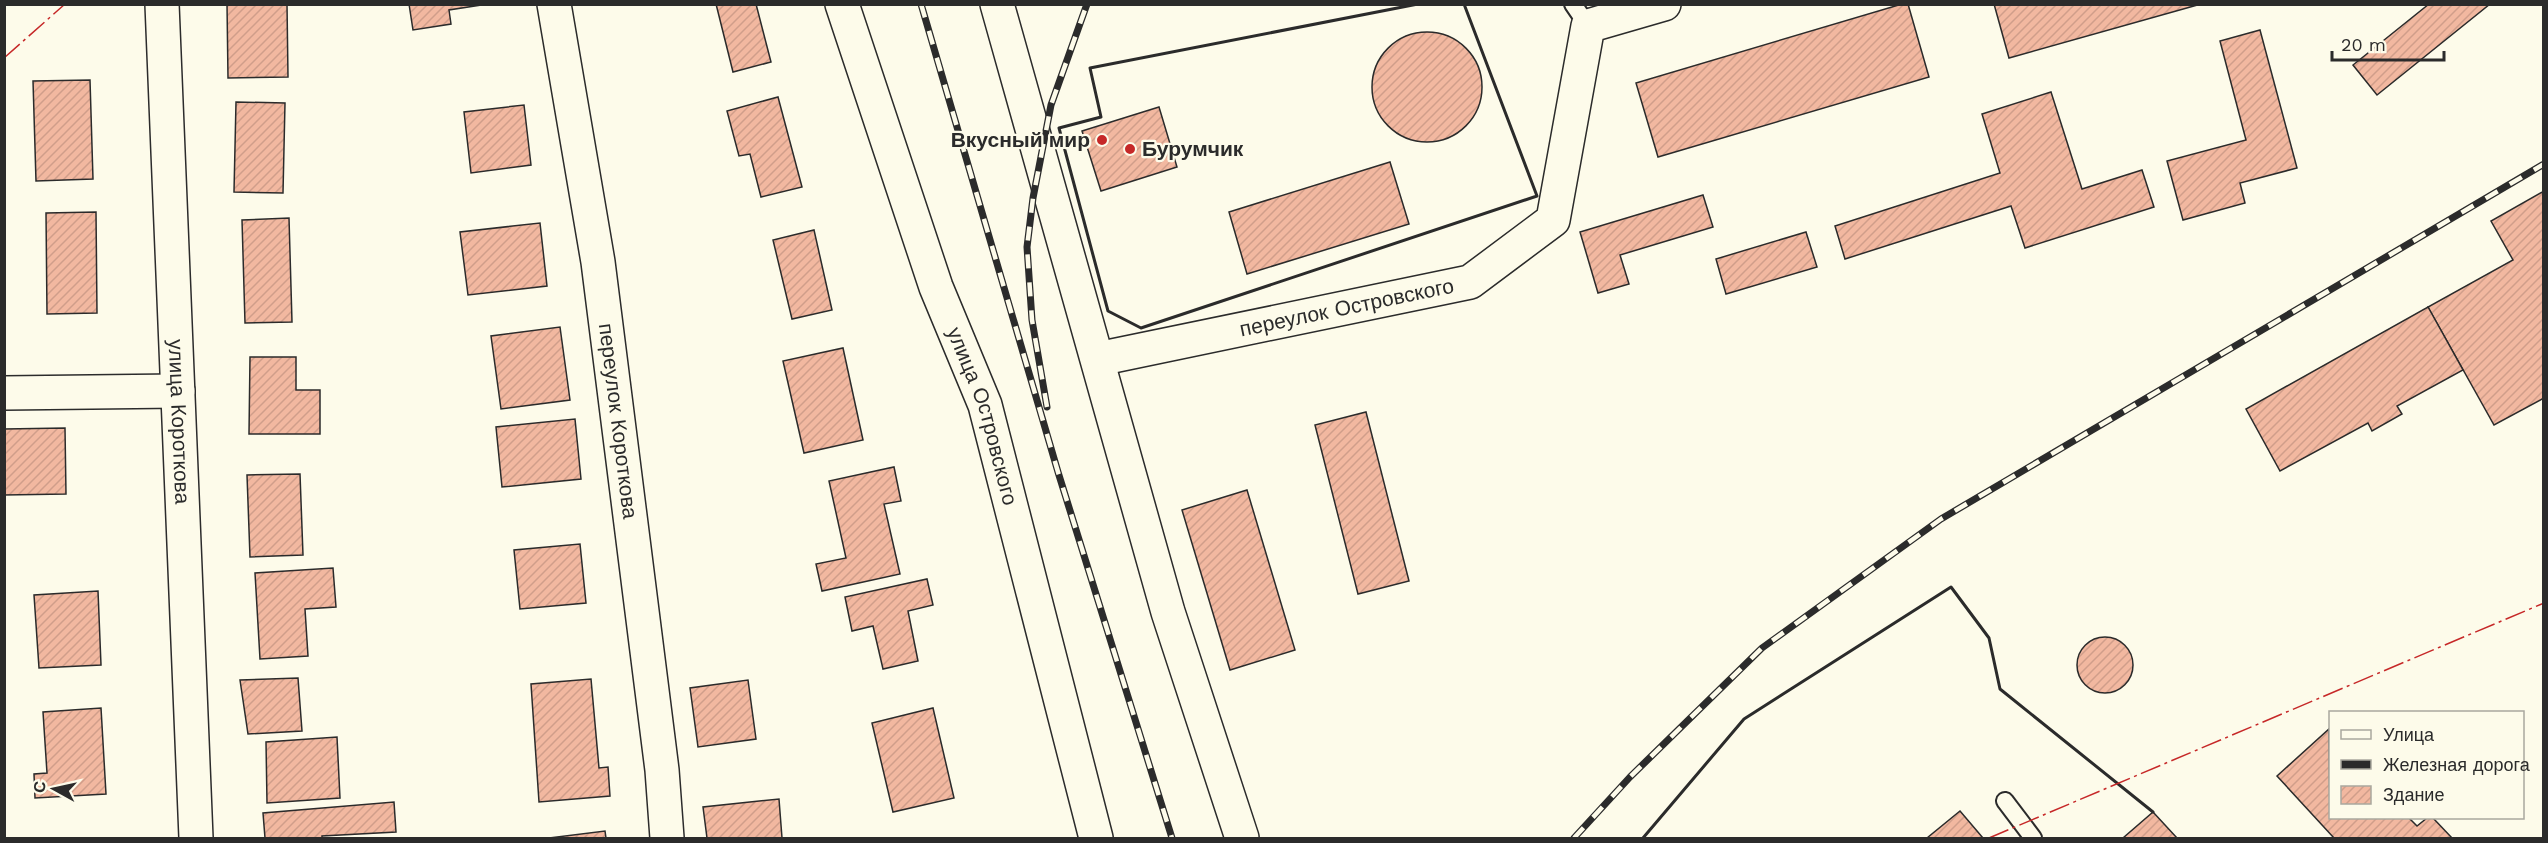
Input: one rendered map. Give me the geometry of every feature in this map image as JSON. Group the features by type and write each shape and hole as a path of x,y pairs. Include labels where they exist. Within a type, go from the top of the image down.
{"street":[{"name":"улица Короткова","path":"162,4 196,838"},
{"name":"переулок Короткова","path":"554,4 597,262 662,770 667,838"},
{"name":"улица Островского","path":"842,4 936,287 985,405 1096,838"},
{"path":"997,4 1168,612 1242,838"},
{"name":"переулок Островского","path":"1098,359 1470,282 1553,220 1580,15 1664,4"},
{"path":"4,393 178,391"}],"lane":[{"path":"2005,801 2033,838"}],"building":[{"path":"227,4 287,4 288,77 228,78"},
{"path":"409,4 488,4 449,10 451,24 413,30"},
{"path":"716,4 756,4 771,62 733,72"},
{"path":"1908,4 1929,77 1658,157 1636,83"},
{"path":"1994,4 2201,4 2009,58"},
{"path":"2429,4 2490,4 2377,95 2353,65"},
{"path":"2260,30 2297,168 2240,183 2245,203 2183,220 2167,161 2246,140 2220,41"},
{"path":"1427,32 1448,36 1466,48 1478,66 1482,87 1478,108 1466,126 1448,138 1427,142 1406,138 1388,126 1376,108 1372,87 1376,66 1388,48 1406,36"},
{"path":"90,80 93,179 36,181 33,81"},
{"path":"2051,92 2082,189 2142,170 2154,207 2025,248 2011,206 1845,259 1835,226 2000,173 1982,114"},
{"path":"778,97 802,187 761,197 750,154 739,156 727,111"},
{"path":"236,102 285,103 283,193 234,192"},
{"path":"524,105 531,165 471,173 464,112"},
{"name":"Бурумчик","path":"1159,107 1177,167 1101,191 1082,131"},
{"path":"1390,162 1409,224 1247,274 1229,212"},
{"path":"2544,191 2544,398 2494,425 2428,307 2513,260 2491,221"},
{"path":"1703,195 1713,227 1620,255 1629,284 1598,293 1580,232"},
{"path":"96,212 97,313 47,314 46,213"},
{"path":"289,218 292,322 245,323 242,220"},
{"path":"540,223 547,286 468,295 460,232"},
{"path":"814,230 832,310 792,319 773,240"},
{"path":"1806,232 1817,267 1726,294 1716,259"},
{"path":"2428,307 2463,370 2397,406 2402,414 2372,431 2368,423 2280,471 2246,409"},
{"path":"560,327 570,400 501,409 491,336"},
{"path":"843,348 863,440 804,453 783,361"},
{"path":"250,357 296,357 296,390 320,390 320,434 249,434"},
{"path":"1366,412 1409,581 1358,594 1315,425"},
{"path":"575,419 581,479 502,487 496,427"},
{"path":"65,428 66,494 4,495 4,429"},
{"path":"894,467 901,501 884,504 900,574 822,591 816,564 846,558 829,481"},
{"path":"300,474 303,555 250,557 247,475"},
{"path":"1247,490 1295,650 1230,670 1182,510"},
{"path":"580,544 586,603 520,609 514,550"},
{"path":"333,568 336,607 305,609 308,656 260,659 255,573"},
{"path":"927,579 933,605 908,611 918,661 883,669 873,626 852,631 845,597"},
{"path":"98,591 101,665 39,668 34,595"},
{"path":"2105,637 2120,642 2128,650 2133,665 2128,680 2120,688 2105,693 2090,688 2082,680 2077,665 2082,650 2090,642"},
{"path":"298,678 302,731 248,734 240,680"},
{"path":"591,679 599,768 608,767 610,796 539,802 531,684"},
{"path":"748,680 756,739 698,747 690,688"},
{"path":"101,708 106,794 35,798 34,774 47,773 43,712"},
{"path":"933,708 954,798 893,812 872,723"},
{"path":"2329,729 2329,819 2410,819 2417,826 2426,819 2434,819 2452,838 2334,838 2277,776"},
{"path":"337,737 340,798 267,803 266,742"},
{"path":"779,799 782,838 707,838 703,807"},
{"path":"394,802 396,832 322,836 322,838 265,838 263,813"},
{"path":"1960,811 1983,838 1927,838"},
{"path":"2153,812 2177,838 2123,838"},
{"path":"605,831 606,838 549,838"}],"railway":[{"path":"921,4 1058,472 1172,838"},
{"path":"1047,407 1032,320 1027,247 1033,198 1051,105 1087,4"},
{"path":"1574,838 1630,777 1762,648 1941,519 2544,164"}],"wall":[{"path":"1418,4 1090,68 1101,117 1059,128 1108,311 1141,328 1537,196 1464,4"},
{"path":"1643,838 1744,719 1951,587 1989,638 2000,689 2153,812"}],"power":[{"path":"4,58 65,4"},
{"path":"1989,838 2544,603"}],"place":[{"name":"Вкусный мир","path":"1102,140"},
{"name":"Бурумчик","path":"1130,149"}]}
